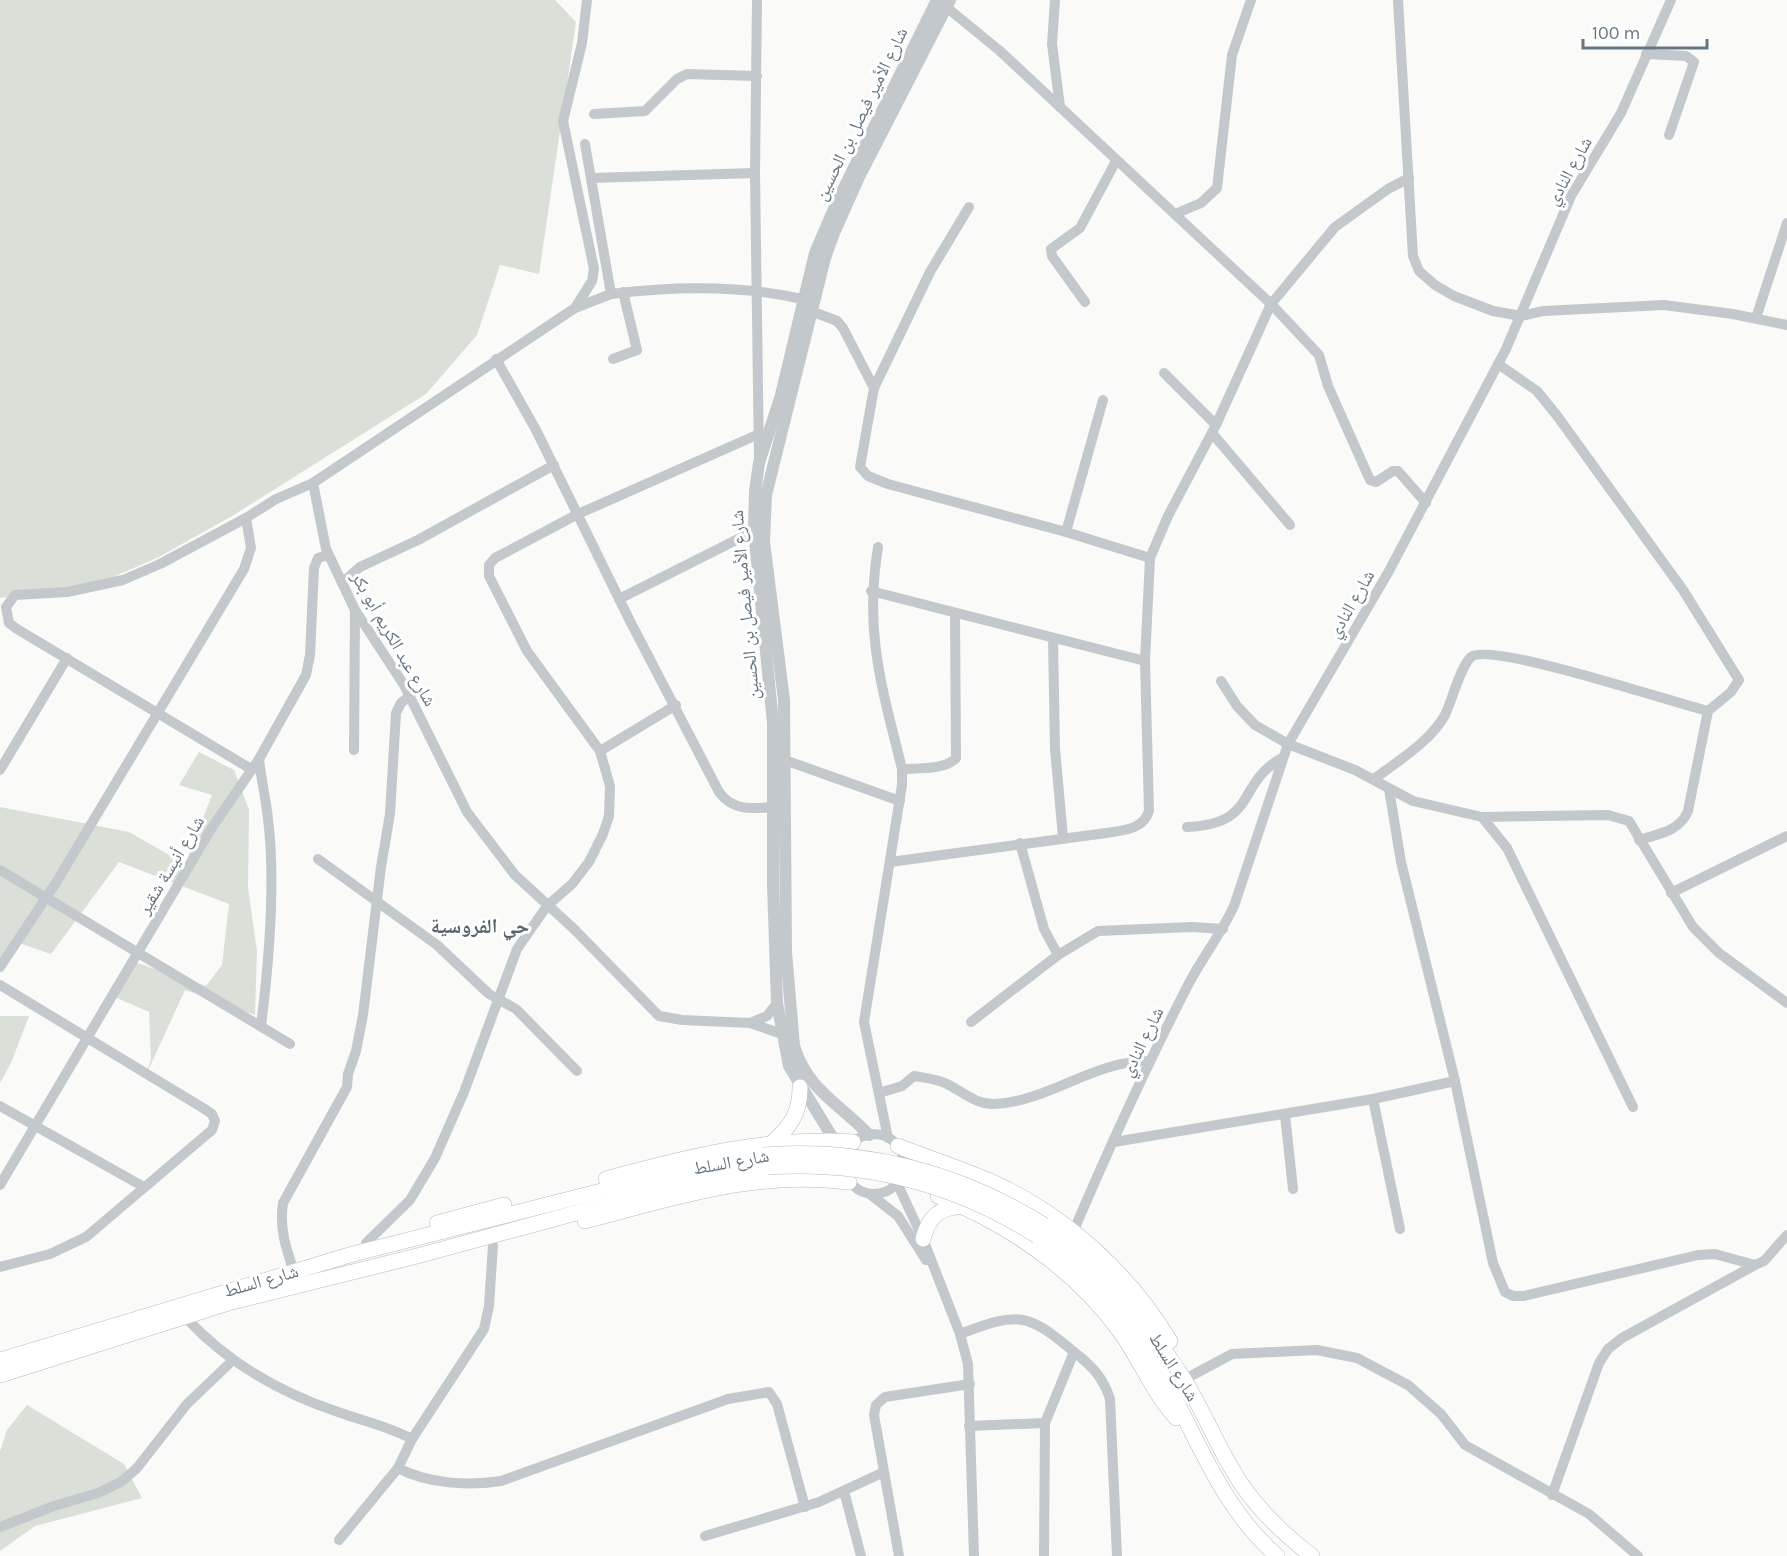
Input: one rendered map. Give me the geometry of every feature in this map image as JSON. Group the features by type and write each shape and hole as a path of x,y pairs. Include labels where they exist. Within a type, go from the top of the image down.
{"main road":[{"path":"772,1143 793,1122 800,1101 800,1087"},
{"path":"893,1142 1009,1190 1074,1230 1128,1284 1154,1314 1190,1384"},
{"path":"300,1270 318,1259 476,1211 684,1159 772,1143 845,1145"},
{"name":"شارع السلط","path":"0,1360 300,1270 688,1169 749,1157 798,1154 855,1157 927,1171 986,1192 1090,1262 1131,1305 1190,1384 1242,1485 1273,1521 1312,1556"},
{"name":"شارع السلط","path":"0,1375 237,1301 354,1272 405,1268 496,1239 722,1175 753,1169 802,1166 854,1170 927,1183 1040,1230 1119,1313 1157,1365 1228,1501 1248,1527 1277,1556"},
{"path":"496,1239 736,1183 792,1178 849,1182"},
{"path":"898,1182 962,1206 1030,1245 1063,1270 1120,1332 1172,1414 1191,1430"},
{"path":"923,1239 929,1222 937,1212 962,1206"}],"street":[{"path":"575,308 592,280 592,258 563,121 582,43 587,0"},
{"path":"757,0 755,173 759,463"},
{"path":"1055,0 1052,44 1060,107"},
{"path":"1175,214 1201,203 1217,188 1232,55 1251,0"},
{"path":"1398,0 1413,256 1419,271 1435,285 1454,296 1493,311 1521,316 1543,311 1664,305 1756,318 1787,325"},
{"name":"شارع النادي","path":"1074,1230 1150,1061 1189,983 1223,929 1234,906 1288,744 1362,619 1426,503 1498,364 1521,316 1571,196 1615,125 1671,0"},
{"path":"943,2 1060,107 1271,304 1319,355 1328,386 1370,480 1376,482 1393,471 1398,471 1426,503"},
{"name":"شارع الأمير فيصل بن الحسين","path":"869,1134 817,1089 799,1060 794,1046 786,952 784,700 767,571 764,521 770,474 802,327 802,299 828,222 943,2"},
{"name":"شارع الأمير فيصل بن الحسين","path":"845,1145 800,1087 789,1066 777,1003 773,756 769,672 754,531 759,463 802,327 812,311 834,233 943,2"},
{"path":"1646,54 1686,56 1694,62 1669,135"},
{"path":"594,114 645,111 677,79 687,74 757,76"},
{"path":"585,144 611,294"},
{"path":"1085,302 1052,256 1051,249 1080,228 1116,161"},
{"path":"591,178 755,173"},
{"path":"890,862 1133,828 1140,825 1148,815 1145,661 1150,558 1168,516 1214,429 1271,304 1335,227 1388,189 1409,178"},
{"path":"969,207 930,272 874,388 860,464 868,476 888,484 1066,532 1150,558"},
{"path":"1756,318 1787,223"},
{"path":"592,258 604,254"},
{"path":"251,770 9,623 6,607 11,596 67,592 123,580 160,564 276,500 313,483 575,308 611,294 693,287 758,292 802,299"},
{"path":"613,359 634,353 637,346 623,292"},
{"path":"812,311 837,321 843,328 874,388"},
{"path":"496,359 554,465 619,599 722,797 742,808 773,807"},
{"path":"1498,364 1537,391 1558,417 1683,590 1739,680 1736,687 1708,711 1689,811 1684,821 1673,828 1639,840"},
{"path":"1164,373 1214,429 1290,525"},
{"path":"1066,532 1103,400"},
{"path":"366,1243 410,1200 435,1158 460,1102 517,949 547,906 580,873 603,834 610,803 610,786 600,751 527,651 488,570 495,558 578,514 759,434"},
{"path":"342,583 360,567 418,540 554,465"},
{"name":"شارع عبد الكريم أبو بكر","path":"313,483 328,555 355,610 410,696 467,812 515,875 574,928 659,1016 682,1020 750,1023 782,1034"},
{"path":"0,967 45,899 248,561 252,541 246,518"},
{"path":"619,599 754,531"},
{"path":"878,547 872,591 877,671 902,769 900,801 865,1015 867,1046 879,1093 893,1142 904,1165 898,1182 882,1194 870,1194 858,1190 849,1182 843,1164 845,1145 869,1134 893,1142"},
{"name":"شارع أنيسة شقير","path":"0,1185 136,954 243,780 259,759 306,675 310,654 314,568 318,558 328,555"},
{"path":"872,591 1145,661"},
{"path":"354,750 355,610"},
{"path":"902,769 945,765 952,763 956,758 955,613"},
{"path":"1053,639 1055,749 1063,837"},
{"path":"1374,779 1409,753 1439,724 1468,660 1478,654 1500,655 1601,679 1684,706 1708,711"},
{"path":"0,770 3,757 68,658"},
{"path":"1221,681 1246,717 1288,744 1374,779 1389,789 1428,806 1482,817 1617,816 1629,821 1693,927 1708,943 1787,1003"},
{"path":"300,1270 282,1233 280,1220 283,1203 347,1087 348,1074 363,1015 392,797 396,713 401,703 410,696"},
{"path":"600,751 676,705"},
{"path":"773,756 900,801"},
{"path":"1187,826 1215,823 1230,818 1265,769 1282,758"},
{"path":"259,759 268,819 270,865 267,957 261,1026"},
{"path":"243,780 262,784"},
{"path":"1389,789 1401,862 1455,1082 1493,1263 1500,1285 1509,1295 1524,1296 1698,1255 1715,1254 1755,1265"},
{"path":"1482,817 1507,848 1633,1107"},
{"path":"1671,893 1787,836"},
{"path":"1020,843 1044,928 1058,955"},
{"path":"318,859 378,900 450,955 485,991 522,1014 577,1071"},
{"path":"0,870 136,954 290,1044"},
{"path":"971,1022 1058,955 1098,931 1192,927 1223,929"},
{"path":"0,985 88,1037 214,1117 212,1130 75,1244 50,1254 0,1267"},
{"path":"750,1023 767,1016 777,1003"},
{"path":"879,1093 902,1086 914,1076 938,1081 981,1102 1003,1103 1110,1066 1130,1061 1150,1061"},
{"path":"1114,1142 1285,1115 1455,1082"},
{"path":"1373,1099 1400,1229"},
{"path":"0,1106 144,1187"},
{"path":"1285,1115 1293,1190"},
{"path":"898,1182 960,1334 968,1364 974,1556"},
{"path":"870,1194 898,1216 938,1281"},
{"path":"1552,1495 1590,1385 1608,1349 1622,1338 1764,1261 1787,1235"},
{"path":"339,1540 398,1468 412,1439 484,1329 489,1306 496,1239"},
{"path":"186,1318 233,1360 298,1396 383,1426 412,1439"},
{"path":"960,1334 995,1320 1022,1319 1048,1329 1101,1376 1110,1399 1117,1556"},
{"path":"1190,1384 1232,1354 1317,1350 1357,1358 1408,1384 1442,1414 1465,1445 1589,1514 1638,1556"},
{"path":"1044,1556 1045,1423 1074,1352"},
{"path":"0,1527 54,1506 98,1493 121,1482 137,1468 187,1404 233,1360"},
{"path":"899,1556 874,1415 879,1400 885,1396 970,1384"},
{"path":"398,1468 427,1479 472,1483 501,1481 728,1399 769,1392 777,1404 805,1507"},
{"path":"969,1426 1045,1423"},
{"path":"705,1536 805,1507 884,1472"},
{"path":"844,1491 861,1556"}],"shaded area":[{"path":"0,0 555,0 576,22 539,274 500,265 477,335 426,394 232,516 159,557 104,581 0,598"},
{"path":"199,752 234,770 249,810 248,888 257,951 255,1015 185,990 146,1075 151,1059 149,1012 108,994 128,960 206,986 222,965 229,904 119,862 51,954 13,941 0,958 0,807 129,832 185,864 212,795 179,785"},
{"path":"0,1016 29,1016 11,1063 0,1083"},
{"path":"27,1405 124,1464 142,1498 35,1526 0,1551 0,1451 7,1430"}],"district":[{"name":"حي الفروسية","path":"480,926"}]}
